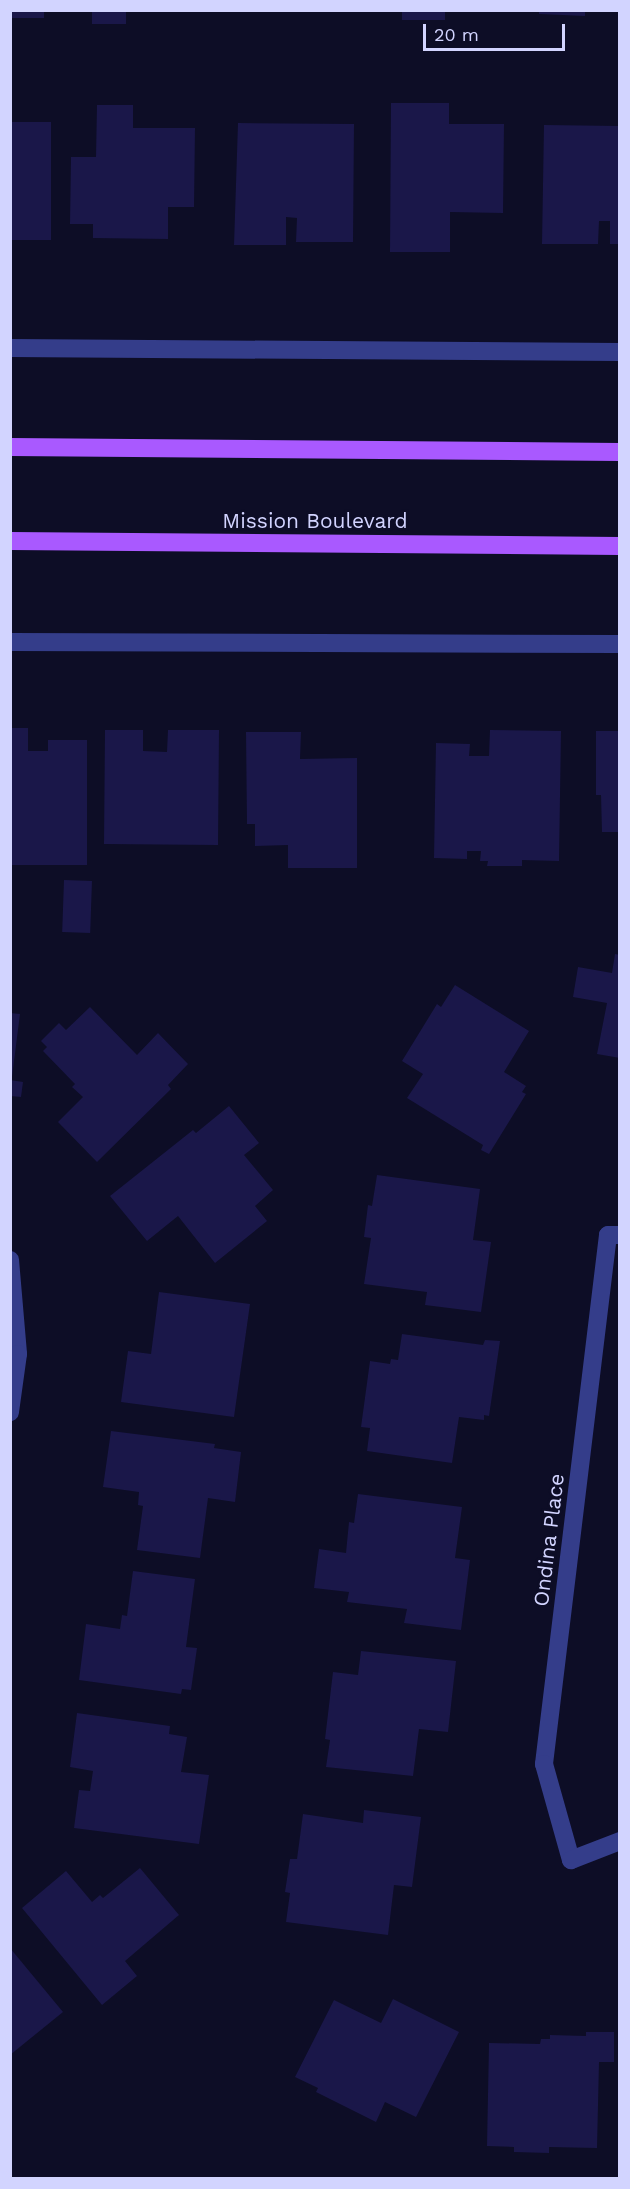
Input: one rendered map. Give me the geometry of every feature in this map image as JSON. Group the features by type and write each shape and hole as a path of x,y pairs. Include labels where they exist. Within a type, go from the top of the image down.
{"main road":[{"path":"10,447 620,452"},
{"name":"Mission Boulevard","path":"10,541 620,546"}],"street":[{"path":"10,348 620,352"},
{"path":"10,642 620,644"},
{"name":"Ondina Place","path":"620,1235 608,1235 544,1764 571,1860 620,1841"},
{"path":"10,1412 18,1354 11,1260"}],"building":[{"path":"10,10 44,10 44,18 10,18"},
{"path":"92,10 126,10 126,24 92,24"},
{"path":"402,10 445,10 445,20 402,20"},
{"path":"539,10 585,10 585,16 539,14"},
{"path":"391,103 449,103 449,124 504,124 503,213 450,212 450,252 390,252"},
{"path":"97,105 133,105 133,128 195,128 194,207 168,207 168,239 93,238 93,224 70,224 71,157 96,157"},
{"path":"10,122 51,122 51,240 10,240"},
{"path":"238,123 354,124 353,242 296,242 297,218 286,217 286,245 234,245"},
{"path":"544,125 620,126 620,244 610,244 610,221 599,221 598,244 542,244"},
{"path":"10,728 28,728 28,751 48,751 48,740 87,740 87,865 10,865"},
{"path":"105,730 143,730 143,751 167,752 168,730 219,730 218,845 104,844"},
{"path":"490,730 561,731 559,861 522,860 522,866 487,866 488,861 480,861 481,851 467,851 467,859 434,858 436,743 470,744 469,756 489,756"},
{"path":"596,731 620,731 620,832 602,832 601,795 596,795"},
{"path":"246,732 301,732 300,759 357,758 357,868 288,868 288,845 255,846 255,824 247,824"},
{"path":"64,880 92,881 90,933 62,932"},
{"path":"615,954 620,955 620,1058 597,1054 607,1003 573,997 578,967 612,973"},
{"path":"455,985 529,1031 504,1072 526,1086 522,1092 526,1094 489,1154 481,1150 483,1145 407,1098 423,1074 402,1061 437,1004 441,1007"},
{"path":"90,1007 137,1055 158,1033 188,1064 168,1085 171,1089 97,1162 58,1122 83,1097 72,1087 75,1084 43,1051 47,1047 41,1041 59,1023 66,1030"},
{"path":"10,1013 20,1014 12,1077 10,1077"},
{"path":"10,1080 23,1082 21,1097 10,1096"},
{"path":"229,1106 259,1143 244,1155 273,1190 255,1206 267,1221 215,1263 178,1216 147,1241 110,1196 193,1130 196,1133"},
{"path":"377,1175 480,1189 473,1240 491,1242 481,1312 425,1305 427,1292 364,1284 371,1238 364,1237 368,1205 372,1206"},
{"path":"159,1292 250,1304 234,1417 121,1402 128,1351 151,1354"},
{"path":"402,1334 483,1345 485,1340 500,1341 489,1416 484,1415 484,1420 459,1417 452,1463 367,1451 370,1428 361,1427 370,1361 390,1364 391,1359 398,1360"},
{"path":"111,1431 215,1444 214,1448 241,1452 235,1502 208,1498 200,1558 137,1550 143,1506 138,1505 139,1492 103,1487"},
{"path":"358,1494 462,1507 455,1558 470,1560 461,1630 404,1623 407,1609 347,1602 349,1592 314,1588 319,1549 346,1553 349,1522 354,1523"},
{"path":"133,1571 195,1579 186,1647 197,1648 191,1690 182,1689 181,1694 79,1680 86,1624 120,1629 122,1615 127,1616"},
{"path":"361,1651 456,1661 448,1732 419,1729 413,1776 326,1767 330,1740 325,1739 333,1672 358,1675"},
{"path":"77,1713 170,1726 169,1734 187,1737 181,1772 209,1775 199,1844 74,1828 79,1790 90,1791 93,1771 70,1767"},
{"path":"364,1810 421,1817 412,1887 394,1885 388,1935 286,1922 290,1893 285,1892 290,1859 297,1859 303,1814 363,1823"},
{"path":"140,1868 179,1915 125,1961 137,1976 102,2005 22,1908 66,1871 92,1902 100,1895 103,1898"},
{"path":"10,1948 63,2012 10,2055"},
{"path":"393,1999 459,2032 416,2117 385,2102 376,2122 316,2092 318,2088 295,2077 334,2000 381,2023"},
{"path":"586,2032 614,2032 614,2062 599,2062 597,2148 549,2147 549,2153 514,2152 514,2147 487,2146 489,2043 540,2044 541,2039 550,2039 550,2035 586,2036"}]}
